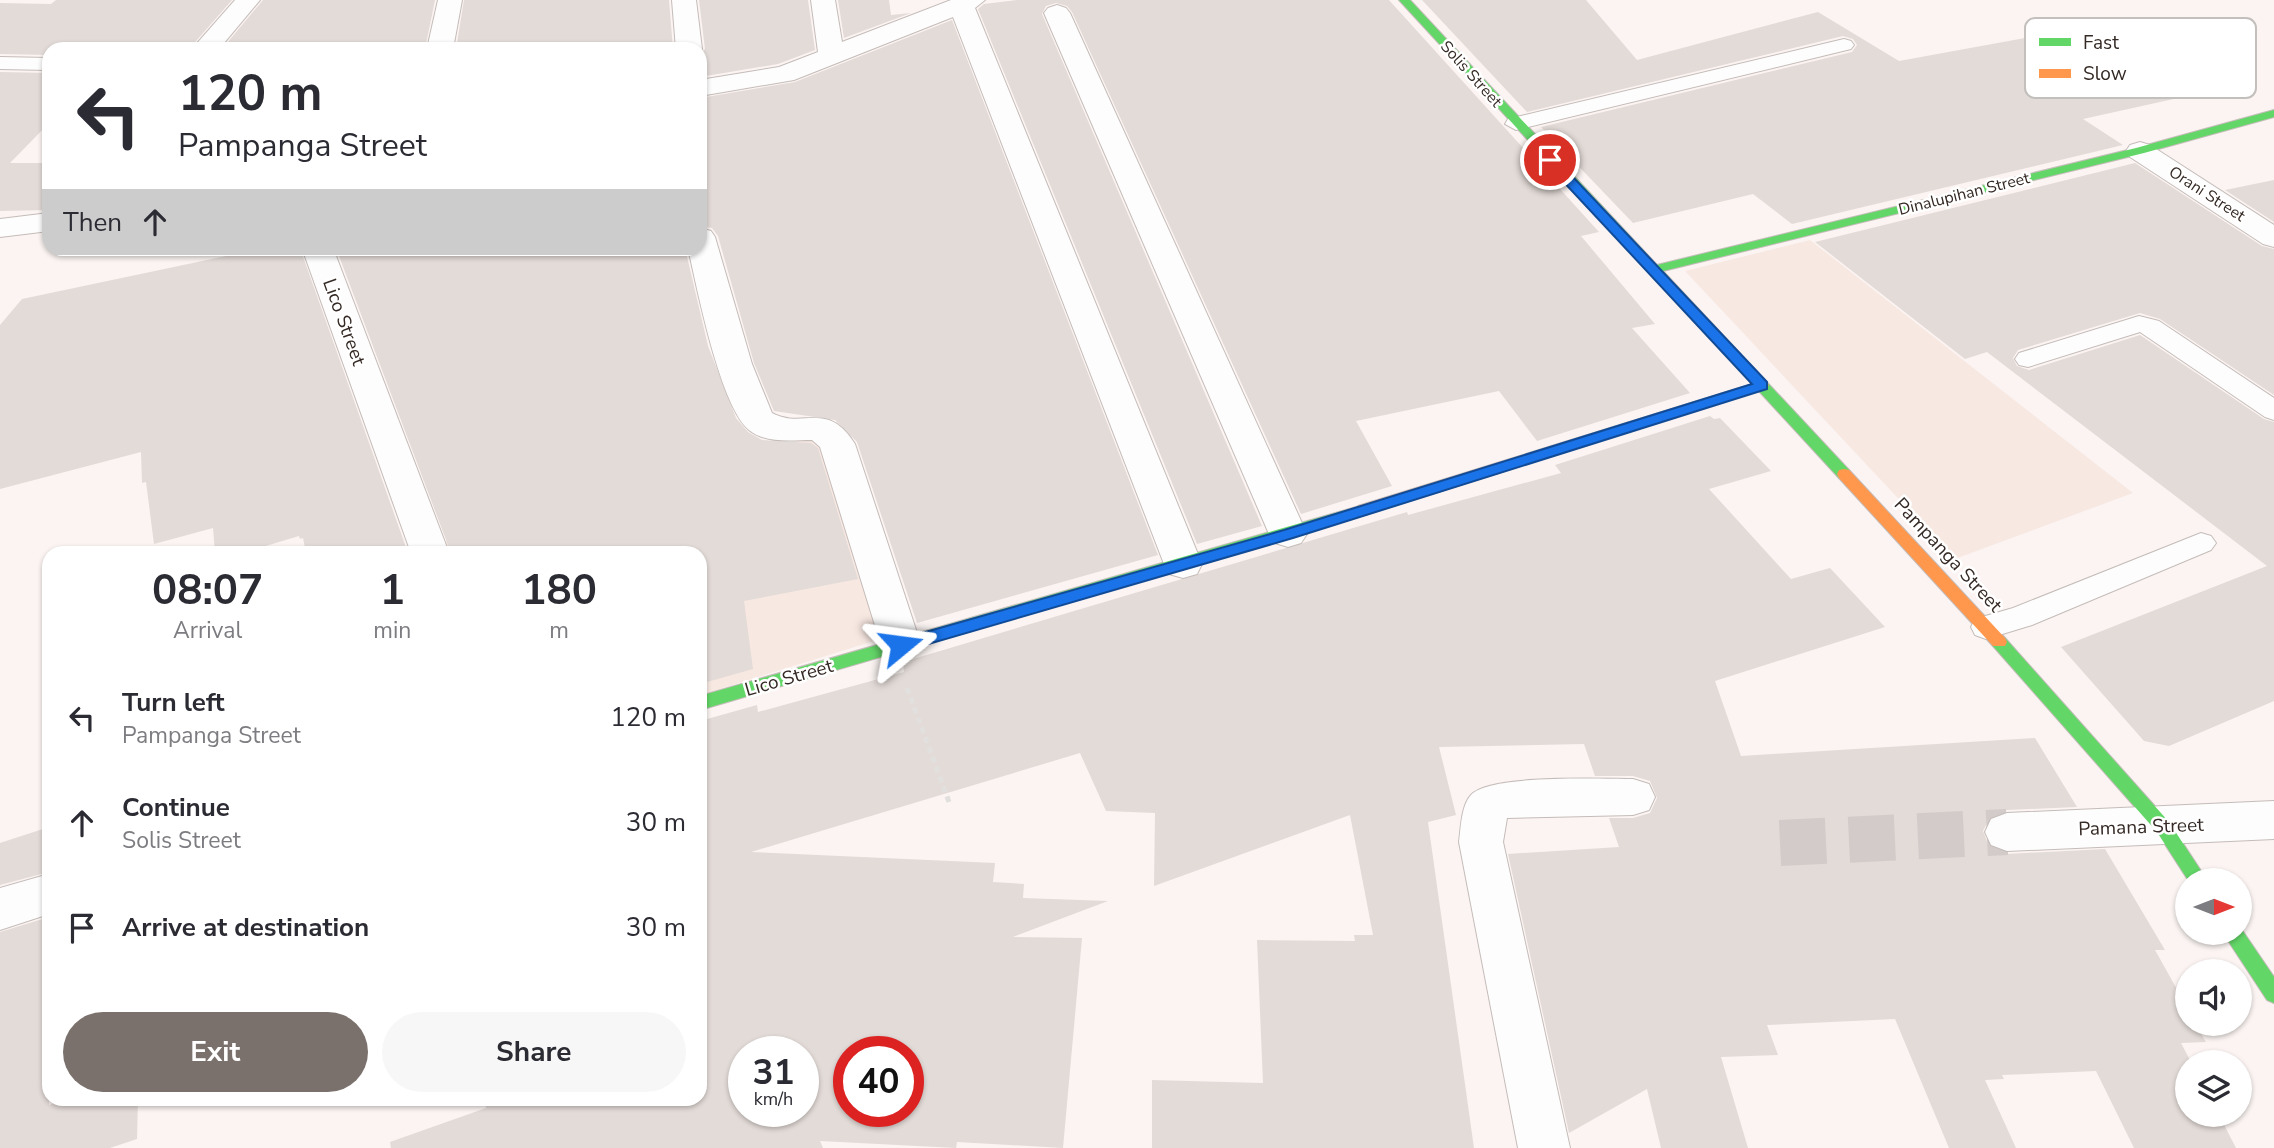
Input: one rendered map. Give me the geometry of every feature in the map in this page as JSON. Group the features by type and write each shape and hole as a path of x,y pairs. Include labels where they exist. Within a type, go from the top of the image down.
{"street":[{"path":"211,42 248,0"},
{"path":"441,42 450,0"},
{"path":"684,0 688,42"},
{"path":"823,0 831,55"},
{"name":"Solis Street","path":"1404,0 1653,270"},
{"path":"707,87 785,74 967,2 1183,564"},
{"path":"1057,13 1288,534"},
{"name":"Dinalupihan Street","path":"1653,270 2140,151 2274,113"},
{"name":"Orani Street","path":"2140,151 2274,238"},
{"path":"0,228 42,223"},
{"name":"Lico Street","path":"320,256 427,546"},
{"path":"705,256 730,346 757,419 769,427 820,428 832,434 901,645"},
{"name":"Pampanga Street","path":"1653,270 1986,627 2163,827 2190,868"},
{"name":"Lico Street","path":"707,702 1288,534 1762,386"},
{"path":"1545,1148 1481,842 1482,819 1487,807 1499,800 1633,797"},
{"name":"Pamana Street","path":"2007,832 2274,820"},
{"path":"0,909 42,896"},
{"path":"2241,945 2274,994"}],"lane":[{"path":"1516,124 1844,45"},
{"path":"0,63 42,64"},
{"path":"2028,359 2139,324 2150,327 2274,411"},
{"path":"1986,627 2021,617 2201,543"}],"path":[{"path":"901,645 903,677 949,802"}],"shaded area":[{"path":"1810,240 2133,493 1955,559 1685,271"},
{"path":"821,435 887,637 707,693 707,546 444,546 443,542 628,489 622,481"}],"building":[{"path":"56,0 232,0 195,42 42,42 42,55 0,54 0,3 51,4"},
{"path":"263,0 435,0 426,42 228,42"},
{"path":"464,0 669,0 672,42 457,42"},
{"path":"699,0 808,0 815,50 778,64 707,76 707,42 704,42"},
{"path":"838,0 889,0 891,15 911,13 844,38"},
{"path":"1017,0 1389,0 1599,232 1581,236 1655,324 1632,328 1690,393 1537,441 1499,391 1356,421 1392,486 1301,514 1072,12 1067,6 1056,3 1046,6 1042,14 1262,526 1197,544 978,9 984,4"},
{"path":"1422,0 1586,0 1637,60 1818,12 1899,61 2025,38 2025,98 2178,98 2083,119 2123,145 1792,224 1753,194 1633,223 1541,127 1852,52 1857,45 1853,39 1843,36 1527,112"},
{"path":"952,20 1158,555 917,623 857,442 835,420 774,411 754,363 718,236 712,228 707,227 707,97 795,82"},
{"path":"0,72 42,73 42,130 10,163 42,163 42,210 0,211"},
{"path":"2135,163 2262,246 2274,249 2274,395 2160,319 2140,313 2018,350 2013,358 2017,366 2029,370 2140,335 2264,419 2274,422 2274,701 2169,746 2144,741 2061,647 2267,566 1987,352 1965,359 1815,242"},
{"path":"2274,180 2274,222 2225,190"},
{"path":"226,256 303,256 406,546 305,546 303,538 300,539 299,536 265,546 214,546 213,528 154,544 146,482 142,483 141,452 0,489 0,325 22,299"},
{"path":"339,256 687,256 708,346 736,418 748,432 762,440 811,443 818,448 858,579 744,601 753,669 707,682 707,546 448,546"},
{"path":"1710,416 1714,419 1720,418 1771,471 1709,489 1791,579 1830,568 1885,627 1715,681 1741,756 2035,738 2077,807 2007,810 1990,817 1983,831 1989,846 2007,854 2105,849 2165,950 2155,950 2175,986 2175,1036 2202,1036 2206,1042 2181,1043 2185,1050 2175,1050 2175,1127 2225,1127 2236,1148 2134,1148 2096,1071 2002,1075 2004,1079 1985,1080 2016,1148 1949,1148 1895,1019 1767,1025 1778,1055 1721,1057 1748,1148 1661,1148 1647,1089 1569,1133 1508,854 1619,847 1609,818 1633,818 1650,813 1657,798 1650,781 1633,776 1595,776 1584,744 1439,747 1456,815 1428,822 1474,1148 1152,1148 1152,1080 1263,1083 1257,940 1355,941 1354,935 1373,935 1350,815 1154,886 1155,813 1106,811 1080,753 751,852 995,863 993,882 1024,884 1023,898 1108,901 1013,937 1082,938 1063,1148 957,1142 956,1148 820,1141 823,1148 391,1148 390,1142 486,1106 707,1106 707,719 757,705 758,712 904,672 903,662 1407,512 1408,515 1561,473 1555,465"},
{"path":"42,829 42,874 0,885 0,843"},
{"path":"42,919 42,1106 138,1106 137,1139 110,1148 0,1148 0,932"}],"tunnel":[{"path":"1780,843 2007,832"}],"traffic: fast":[{"path":"1404,0 1844,474"},
{"path":"1653,270 2140,151 2274,113"},
{"path":"707,701 1363,510"},
{"path":"1999,642 2163,827 2190,868"},
{"path":"2241,945 2274,994"}],"traffic: slow":[{"path":"1363,510 1762,385"},
{"path":"1844,474 1999,642"}],"route":[{"path":"901,645 1288,534 1762,386 1550,160"}]}
